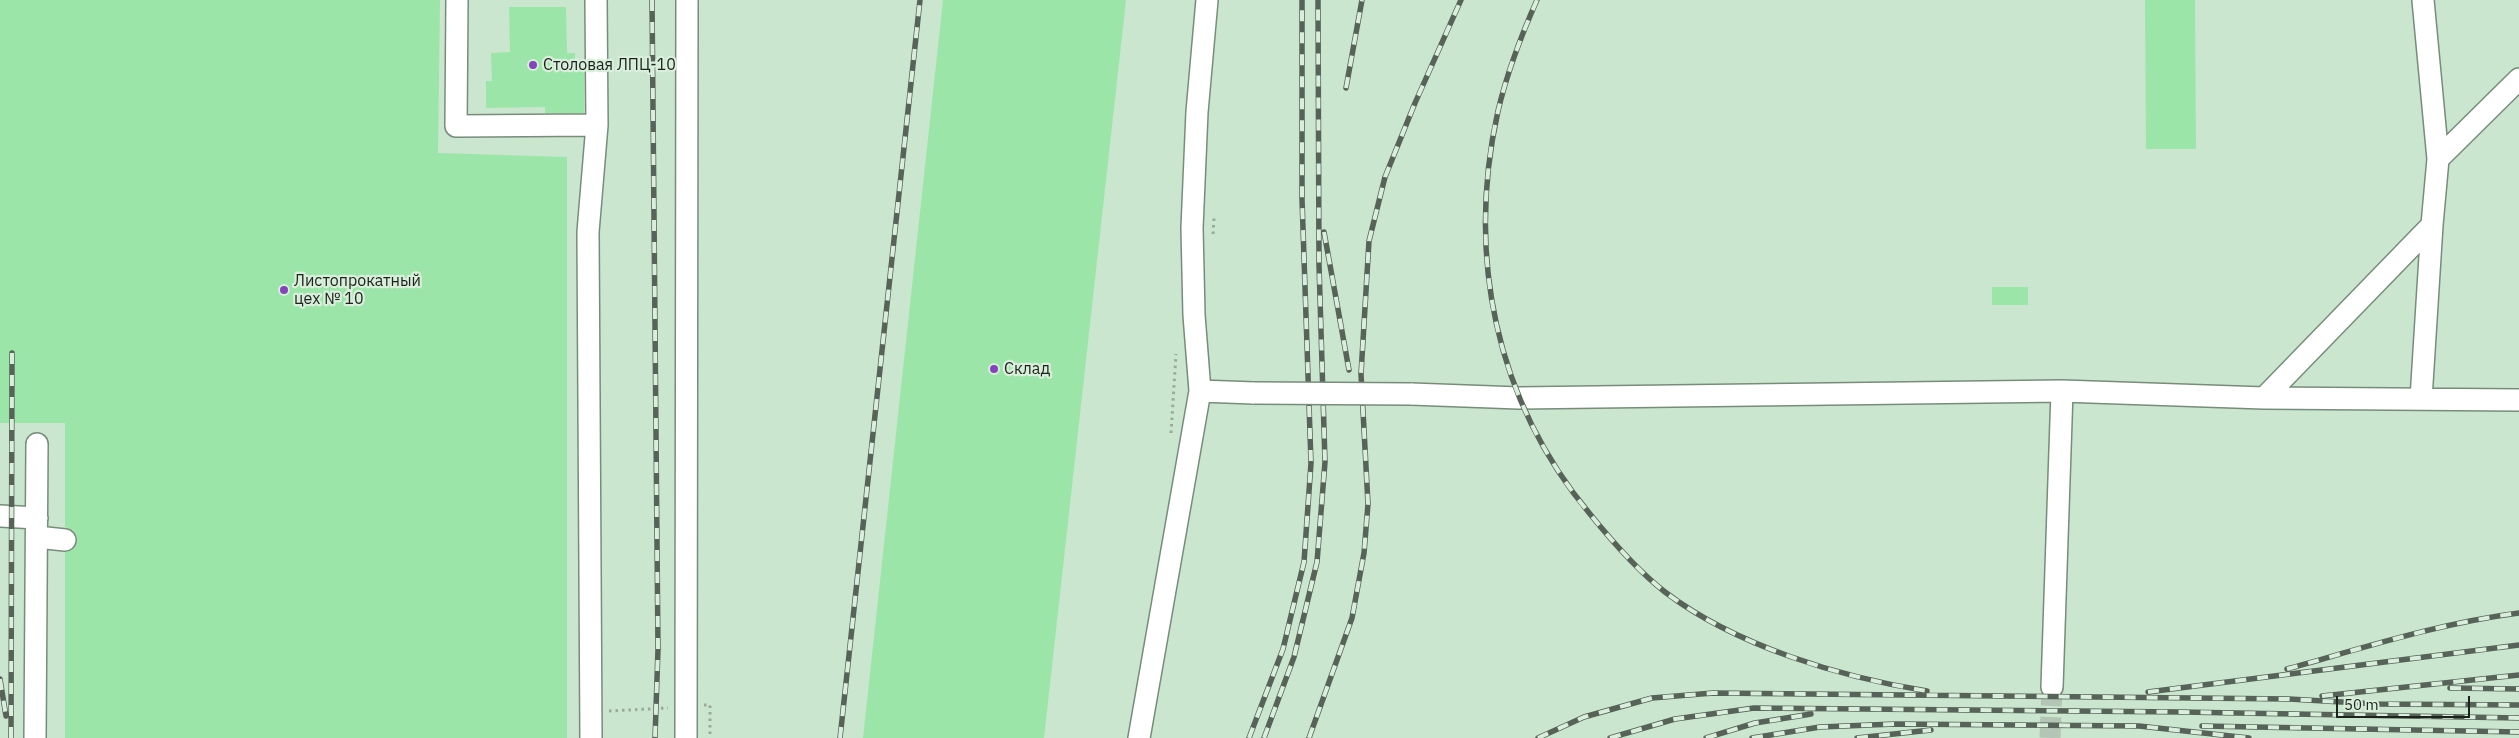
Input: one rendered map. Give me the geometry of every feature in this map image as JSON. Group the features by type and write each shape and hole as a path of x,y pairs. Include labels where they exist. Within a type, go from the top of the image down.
{"lane":[{"path":"457,0 456,126 598,125"},
{"path":"591,738 588,232 598,125 596,0"},
{"path":"686,738 687,0"},
{"path":"1139,738 1200,391 1194,315 1192,228 1197,112 1207,0"},
{"path":"2421,399 2438,159 2423,0"},
{"path":"2438,159 2519,79"},
{"path":"2264,398 2432,225"},
{"path":"1200,391 1411,394 1519,398 2062,391 2264,398 2519,400"},
{"path":"2052,688 2062,391"},
{"path":"35,738 37,444"},
{"path":"0,516 37,527 64,540"}],"path":[{"path":"607,711 710,705 710,738"}],"shaded area":[{"path":"0,0 2519,0 2519,738 0,738"}],"building":[{"name":"Листопрокатный цех № 10","path":"0,0 440,0 438,153 567,157 567,738 65,738 65,552 75,548 77,541 73,530 65,527 65,423 0,423"},
{"name":"Склад","path":"943,0 1126,0 1044,738 863,738"},
{"path":"2145,0 2195,0 2196,149 2146,149"},
{"name":"Столовая ЛПЦ-10","path":"509,7 566,7 567,53 575,53 575,69 584,69 584,113 545,113 545,107 486,108 486,81 492,81 491,53 510,52"},
{"path":"1992,287 2028,287 2028,305 1992,305"}],"tunnel":[{"path":"2050,738 2052,687"}],"railway":[{"path":"652,0 658,649 655,738"},
{"path":"840,738 920,0"},
{"path":"1249,738 1283,649 1304,562 1311,463 1302,199 1302,0"},
{"path":"1264,738 1294,657 1317,562 1325,462 1319,265 1318,0"},
{"path":"1346,88 1362,0"},
{"path":"1309,738 1352,618 1364,553 1368,504 1361,374 1369,241 1385,177 1415,103 1461,0"},
{"path":"1537,0 1515,55 1498,111 1489,165 1486,219 1488,272 1496,324 1511,374 1531,423 1557,470 1590,514 1635,565 1665,592 1693,611 1756,643 1825,668 1927,691"},
{"path":"1324,232 1349,370"},
{"path":"11,738 12,353"},
{"path":"2287,669 2431,630 2489,617 2519,613"},
{"path":"2148,692 2519,645"},
{"path":"2322,696 2519,675"},
{"path":"0,679 6,716"},
{"path":"2450,688 2519,689"},
{"path":"1538,738 1584,717 1652,698 1713,693 2289,699 2377,704 2519,705"},
{"path":"1610,738 1675,719 1754,708 2181,712 2519,718"},
{"path":"1706,738 1755,723 1811,714"},
{"path":"1752,738 1820,727 1895,724 2139,726 2249,738"},
{"path":"2202,726 2519,732"},
{"path":"1857,738 1931,730"}],"place":[{"name":"Столовая ЛПЦ-10","path":"533,65"},
{"name":"Листопрокатный цех № 10","path":"284,290"},
{"name":"Склад","path":"994,369"}]}
